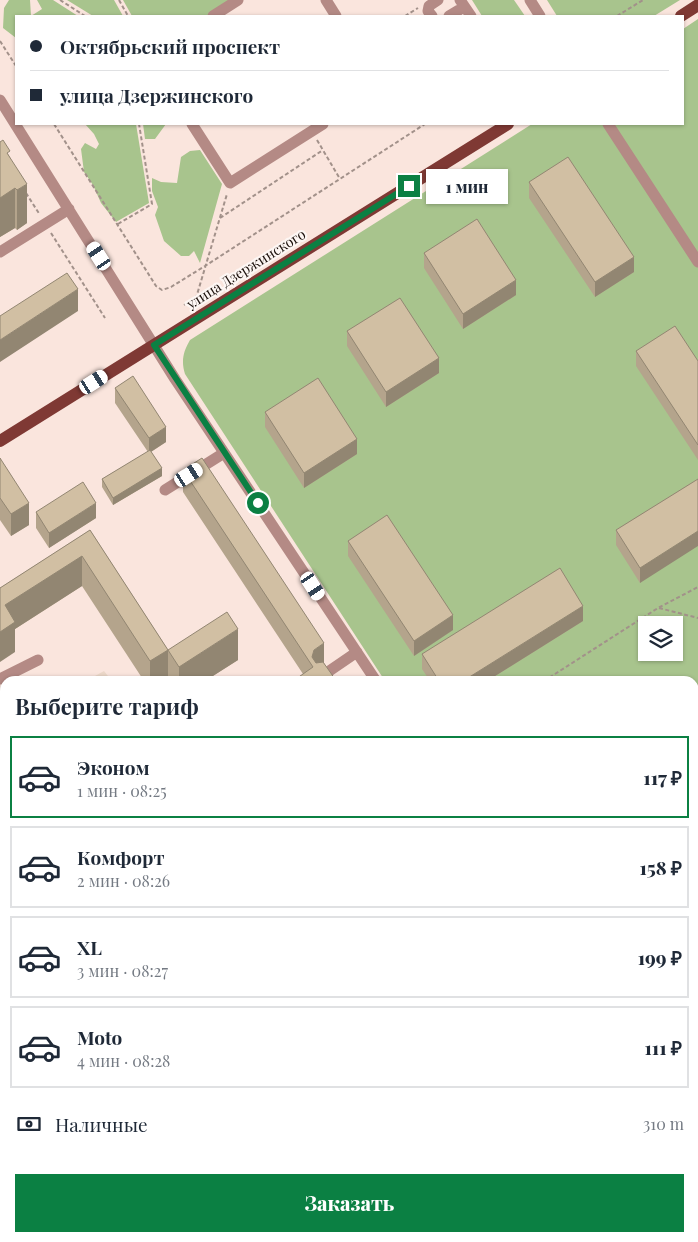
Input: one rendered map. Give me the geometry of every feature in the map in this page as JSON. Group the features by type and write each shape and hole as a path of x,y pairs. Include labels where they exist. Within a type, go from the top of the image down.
{"main road":[{"path":"683,15 698,5"},
{"name":"улица Дзержинского","path":"0,441 506,125"}],"street":[{"path":"215,15 238,0"},
{"path":"326,0 335,15"},
{"path":"431,15 428,12 429,6 438,0"},
{"path":"530,0 539,15"},
{"path":"450,15 460,5 470,15"},
{"path":"0,100 15,124"},
{"path":"16,125 154,345 373,676"},
{"path":"193,125 230,183 321,125"},
{"path":"609,125 698,262"},
{"path":"0,252 69,209"},
{"path":"165,490 224,453"},
{"path":"322,676 357,652"},
{"path":"6,676 38,660"}],"path":[{"path":"60,0 84,15"},
{"path":"119,0 127,15"},
{"path":"619,15 643,0"},
{"path":"0,41 15,64"},
{"path":"55,125 156,286 162,290 171,287 205,266 423,125"},
{"path":"118,224 152,204 139,125"},
{"path":"312,131 340,178"},
{"path":"220,218 323,150"},
{"path":"184,305 196,298 230,183"},
{"path":"26,193 105,318"},
{"path":"552,676 658,608 698,588"},
{"path":"658,608 698,618"}],"shaded area":[{"path":"104,671 108,676 95,676"}],"green space":[{"path":"9,0 30,0 31,15 15,15 15,37 3,28 4,8"},
{"path":"37,0 53,0 76,15 33,15 42,9"},
{"path":"67,0 114,0 122,15 91,15"},
{"path":"123,0 231,0 208,15 131,15"},
{"path":"472,0 514,0 524,15 481,15"},
{"path":"547,0 680,0 656,15 556,15"},
{"path":"698,19 698,676 382,676 185,374 183,361 190,340 530,125 684,125 684,28"},
{"path":"86,125 136,125 149,203 116,222 101,203 93,185 84,172 81,149 85,143 96,149 99,144 94,134"},
{"path":"143,125 165,125 155,139 145,139"},
{"path":"200,150 222,184 200,263 194,251 189,256 181,256 164,241 155,215 158,207 152,191 152,178 161,182 177,183 181,157 190,151"}],"building":[{"path":"3,140 10,151 7,153 27,184 17,190 15,188 0,198 0,142"},
{"path":"568,157 634,257 595,282 529,182"},
{"path":"477,219 516,280 463,314 424,253"},
{"path":"67,273 78,289 0,340 0,316"},
{"path":"400,298 439,358 386,392 347,331"},
{"path":"675,326 698,361 698,445 636,351"},
{"path":"133,376 166,427 149,438 115,388"},
{"path":"318,378 357,439 304,473 265,412"},
{"path":"150,450 162,468 113,498 102,479"},
{"path":"0,458 29,503 11,514 0,498"},
{"path":"202,458 324,643 314,650 312,657 316,663 323,662 333,676 300,676 313,667 183,470"},
{"path":"698,479 698,531 640,568 616,530"},
{"path":"83,482 96,503 49,533 36,512"},
{"path":"387,515 453,615 414,641 348,541"},
{"path":"90,530 168,650 150,661 82,556 5,605 15,622 0,632 0,588"},
{"path":"560,568 583,606 471,676 436,676 422,654"},
{"path":"227,612 238,629 179,667 168,650"}],"route":[{"path":"258,503 154,345 409,186"}]}
